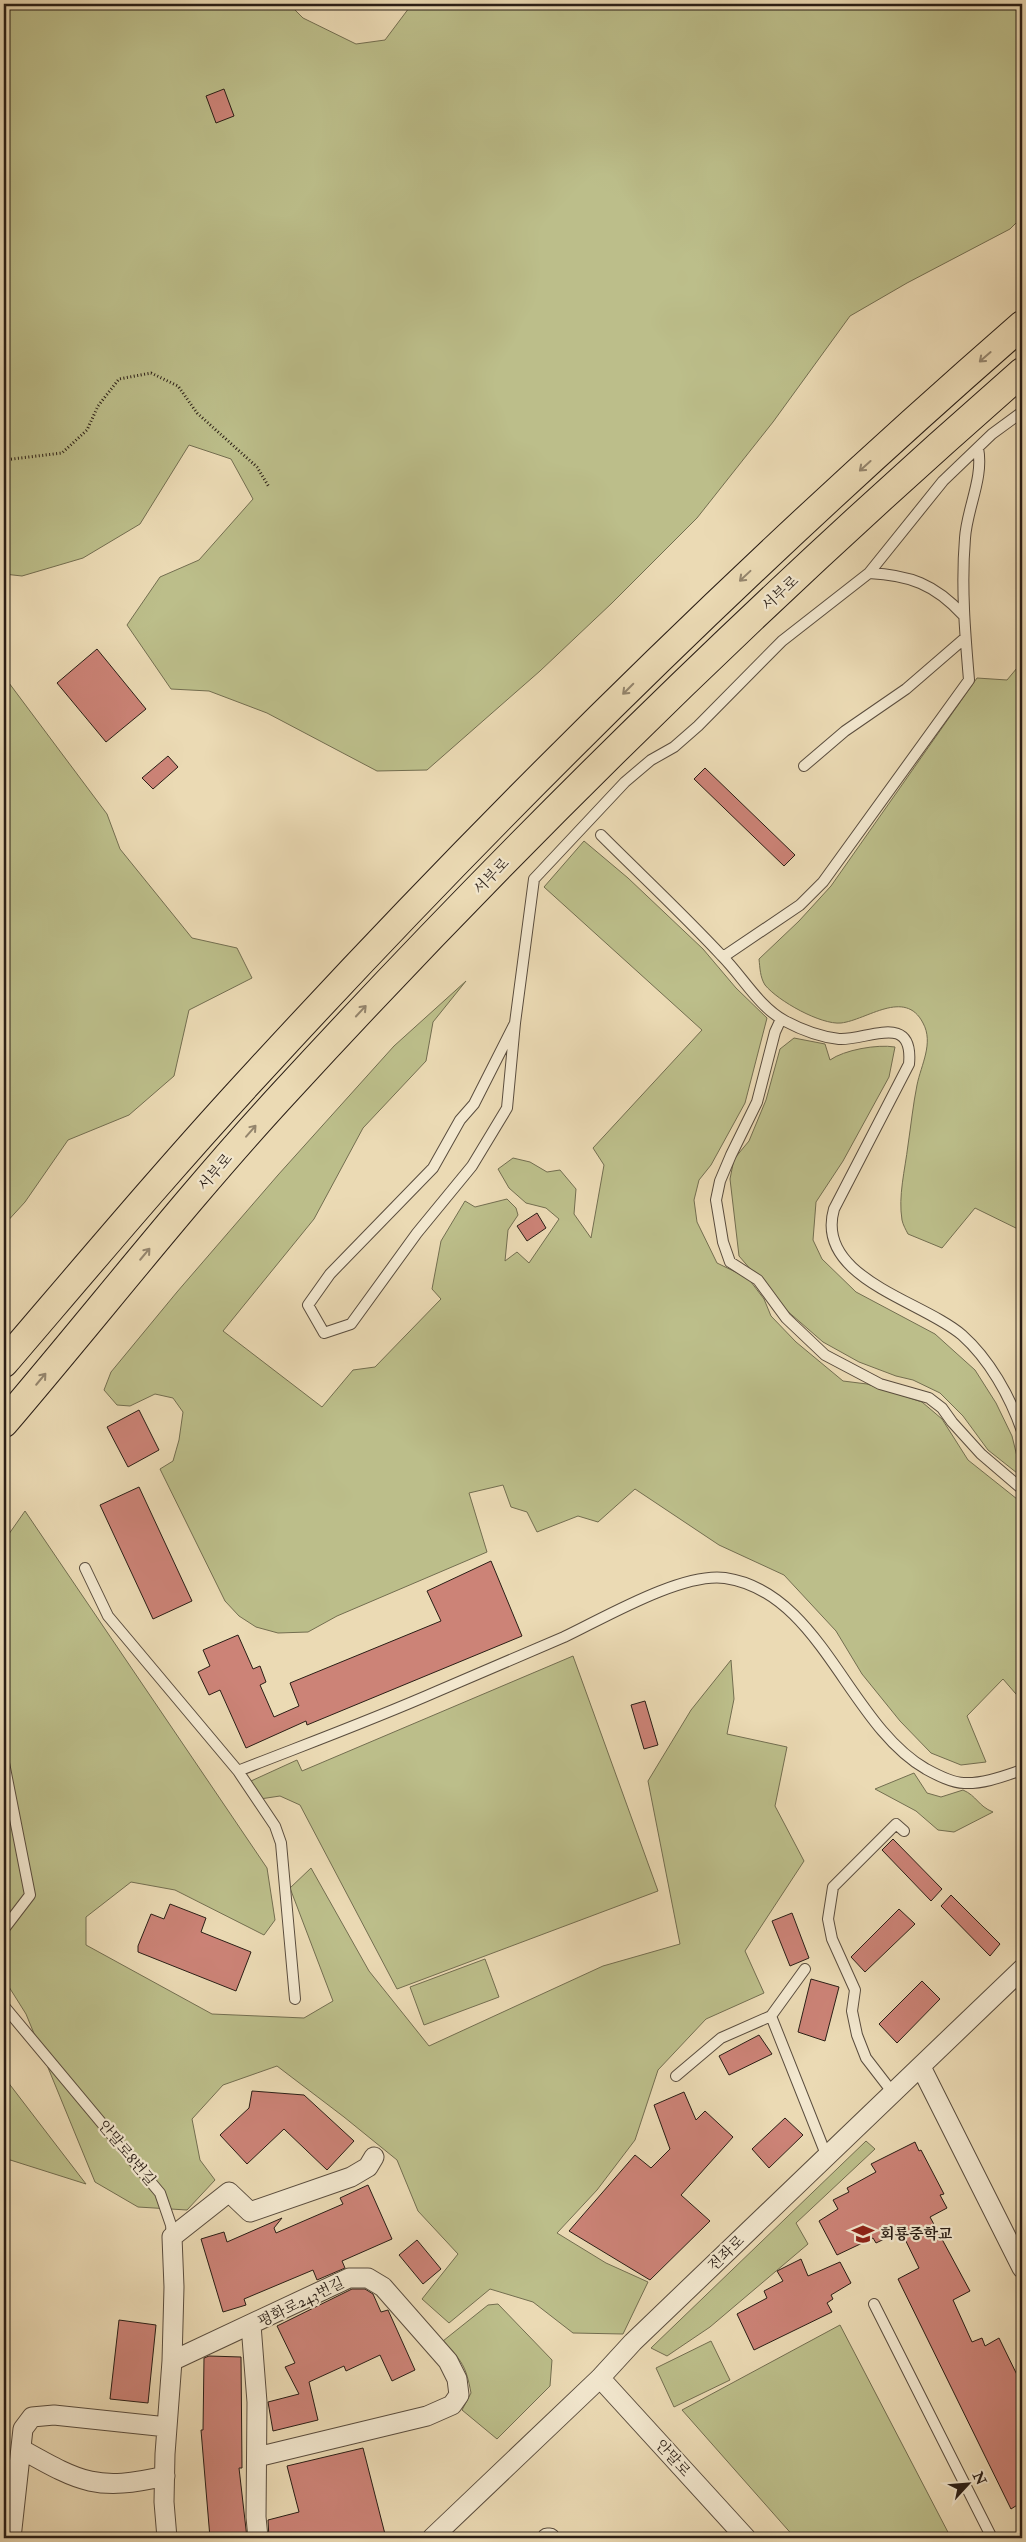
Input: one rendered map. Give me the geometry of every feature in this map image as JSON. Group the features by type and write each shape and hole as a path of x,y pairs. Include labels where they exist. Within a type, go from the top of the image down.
{"highway":[{"path":"4,1363 257,1073 466,853 680,638 796,528 1022,325"},
{"name":"서부로","path":"7,1420 283,1094 494,872 700,668 814,561 1022,372"}],"street":[{"name":"전좌로","path":"432,2538 600,2378 633,2342 1022,1968"},
{"path":"921,2067 1022,2268"},
{"path":"172,2237 229,2192 250,2212 351,2177 368,2167 374,2157"},
{"name":"안말로8번길","path":"172,2237 174,2287 172,2361"},
{"name":"평화로243번길","path":"172,2361 349,2278 368,2278 383,2287 448,2361 457,2379 459,2395 452,2405 427,2416 257,2457"},
{"path":"251,2325 257,2402 256,2516 258,2538"},
{"path":"166,2538 165,2476 172,2361"},
{"name":"안말로","path":"600,2378 746,2538"},
{"path":"11,2538 23,2428 32,2416 54,2415 167,2427"},
{"path":"21,2449 68,2476 91,2482 110,2485 134,2483 165,2476"}],"lane":[{"path":"515,1023 474,1104 460,1120 433,1168 330,1274 308,1305 324,1333 351,1324 417,1233 472,1166 507,1108 515,1023 534,879 625,782 651,760 674,747 698,726 782,641 868,573 943,481 978,448 1022,412"},
{"path":"723,956 800,905 823,882 969,680 963,615 965,537 981,461 978,448"},
{"path":"868,573 897,574 912,579 944,596 963,615"},
{"path":"804,766 845,731 906,689 965,638"},
{"path":"601,835 723,956 758,998 781,1019 826,1037 841,1039 885,1032 896,1032 904,1037 910,1053 909,1064 834,1209 830,1223 835,1244 842,1256 868,1280 961,1334 974,1347 998,1381 1022,1431"},
{"path":"781,1019 775,1032 757,1102 720,1181 716,1200 723,1242 730,1262 758,1280 773,1305 824,1355 880,1384 929,1398 942,1408 981,1454 1022,1489"},
{"path":"85,1568 108,1616 238,1771 268,1814 281,1843 295,1999"},
{"path":"238,1771 434,1693 565,1636 644,1598 709,1577 744,1582 779,1602 809,1631 880,1730 897,1748 920,1766 938,1776 964,1783 997,1778 1022,1770"},
{"path":"4,1763 30,1896 4,1929"},
{"path":"893,2093 866,2058 852,2012 855,1990 832,1939 828,1919 833,1887 896,1824 904,1831"},
{"path":"676,2076 721,2038 771,2016 805,1969"},
{"name":"안말로8번길","path":"4,2006 160,2193 171,2225 172,2237"},
{"path":"771,2016 827,2157"},
{"path":"874,2304 992,2538"},
{"path":"1018,2538 1022,2536"}],"path":[{"path":"4,460 62,453 87,430 98,406 119,379 151,372 178,386 196,413 257,467 269,487"}],"green space":[{"path":"4,4 289,4 303,18 356,44 385,40 412,4 1022,4 1022,217 1010,229 907,283 850,316 773,422 697,518 612,603 540,671 427,770 377,771 267,713 209,691 171,689 127,625 160,577 199,560 253,499 231,459 189,445 140,524 83,558 22,576 4,574"},
{"path":"4,651 9,683 107,814 120,849 192,938 237,948 252,978 189,1010 174,1076 129,1115 68,1140 25,1202 4,1225"},
{"path":"1022,662 1022,1231 975,1208 942,1248 908,1234 902,1222 901,1211 902,1183 914,1100 927,1046 926,1031 923,1023 915,1013 906,1008 896,1007 841,1023 833,1023 812,1016 789,1005 765,985 761,976 759,959 799,921 831,886 977,678 1007,680"},
{"path":"584,841 628,878 703,949 736,988 767,1018 745,1103 711,1165 699,1180 694,1200 697,1222 717,1263 748,1278 764,1299 771,1316 796,1342 843,1381 867,1384 922,1402 942,1419 968,1460 1022,1503 1022,1701 1003,1679 967,1716 986,1762 961,1765 931,1753 900,1721 862,1674 836,1631 784,1575 719,1545 635,1489 598,1522 578,1516 537,1532 527,1512 511,1507 503,1485 469,1493 487,1552 337,1616 308,1632 278,1633 256,1627 239,1616 225,1601 160,1469 173,1461 179,1440 183,1412 173,1398 155,1394 130,1406 117,1405 104,1390 111,1372 278,1175 394,1046 466,981 433,1022 426,1061 363,1128 314,1219 223,1331 322,1407 353,1370 375,1367 441,1299 432,1289 441,1241 465,1201 475,1207 507,1199 516,1208 518,1215 508,1230 505,1261 517,1252 529,1263 559,1219 546,1208 526,1203 509,1188 498,1169 513,1158 530,1162 547,1172 560,1170 576,1189 574,1214 591,1238 604,1165 593,1148 702,1030 544,887"},
{"path":"794,1038 825,1044 830,1060 844,1053 861,1049 879,1046 895,1047 889,1077 843,1161 816,1202 813,1240 822,1259 856,1292 935,1334 975,1370 996,1403 1012,1436 1022,1477 988,1450 963,1416 940,1393 913,1380 896,1376 859,1362 823,1342 785,1309 739,1256 730,1179 734,1159 749,1141 766,1100 780,1049"},
{"path":"25,1511 267,1868 275,1920 264,1935 175,1890 131,1882 86,1917 86,1945 212,2014 304,2018 333,2001 290,1888 311,1868 369,1971 429,2046 603,1966 680,1944 648,1781 691,1710 731,1660 734,1699 727,1734 787,1747 775,1806 804,1861 745,1951 764,1993 706,2019 658,2070 635,2140 597,2190 557,2233 606,2263 648,2282 623,2334 573,2333 533,2302 490,2289 449,2323 422,2299 458,2254 418,2211 397,2160 277,2066 223,2085 192,2119 200,2160 215,2180 187,2210 138,2207 95,2182 26,2014 4,1979 4,1541"},
{"path":"573,1656 658,1891 397,1989 300,1805 280,1796 260,1799 251,1781 297,1760 302,1771"},
{"path":"914,1773 927,1793 941,1797 963,1790 993,1812 954,1832 938,1830 916,1811 875,1789"},
{"path":"485,1959 499,1997 424,2025 410,1987"},
{"path":"4,2077 86,2184 4,2158"},
{"path":"866,2141 875,2149 796,2223 808,2244 710,2327 667,2356 651,2348"},
{"path":"498,2304 552,2360 550,2386 497,2439 462,2410 471,2393 467,2376 459,2359 443,2341 488,2305"},
{"path":"840,2325 951,2538 795,2538 682,2410"},
{"path":"711,2341 730,2380 674,2407 656,2368"}],"building":[{"path":"224,89 234,116 216,123 206,96"},
{"path":"97,649 146,709 106,742 57,683"},
{"path":"168,756 178,767 153,789 142,778"},
{"path":"705,768 795,855 784,866 694,779"},
{"path":"537,1213 546,1228 527,1241 517,1226"},
{"path":"139,1410 159,1450 128,1467 107,1427"},
{"path":"139,1487 192,1601 153,1619 100,1505"},
{"path":"491,1561 522,1636 307,1725 306,1721 246,1748 220,1690 209,1695 198,1672 210,1666 203,1650 238,1635 253,1669 260,1666 266,1682 260,1685 274,1717 299,1706 290,1683 441,1621 427,1591"},
{"path":"645,1701 658,1745 644,1749 631,1705"},
{"path":"893,1839 942,1889 931,1901 882,1850"},
{"path":"951,1895 1000,1944 990,1956 941,1906"},
{"path":"170,1904 206,1918 201,1932 251,1952 236,1991 138,1952 138,1946 151,1914 164,1919"},
{"path":"899,1909 915,1924 865,1972 851,1957"},
{"path":"792,1913 809,1958 790,1966 772,1921"},
{"path":"811,1979 839,1987 825,2041 798,2032"},
{"path":"922,1981 940,1999 897,2043 879,2024"},
{"path":"759,2035 772,2054 729,2075 719,2056"},
{"path":"252,2091 304,2095 354,2141 327,2170 284,2129 247,2164 220,2135 249,2108"},
{"path":"684,2092 696,2120 705,2111 733,2137 681,2195 710,2221 650,2280 569,2231 635,2155 651,2168 670,2149 654,2105"},
{"path":"785,2118 803,2135 769,2168 752,2149"},
{"path":"915,2142 944,2194 940,2195 947,2208 930,2217 970,2291 953,2300 972,2342 982,2338 985,2346 999,2338 1022,2385 1022,2502 1011,2509 898,2279 919,2268 901,2231 876,2243 873,2238 837,2255 819,2221 838,2209 833,2200 849,2192 847,2188 876,2172 871,2164"},
{"path":"368,2185 392,2239 342,2261 345,2268 317,2280 313,2270 244,2299 246,2305 223,2312 201,2239 224,2232 227,2242 282,2218 274,2228 276,2233 343,2204 340,2198"},
{"path":"417,2240 441,2269 423,2284 399,2255"},
{"path":"801,2259 808,2276 840,2262 851,2283 831,2295 833,2299 827,2303 832,2312 754,2350 737,2314 767,2298 764,2291 783,2281 777,2271"},
{"path":"352,2289 365,2289 373,2294 381,2312 388,2310 415,2370 392,2381 380,2355 346,2371 344,2366 309,2382 318,2420 273,2431 268,2402 299,2394 285,2367 295,2363 277,2326"},
{"path":"119,2320 156,2325 148,2403 110,2399"},
{"path":"209,2356 241,2357 242,2468 239,2468 247,2538 210,2538 201,2430 203,2430 204,2358"},
{"path":"363,2448 386,2538 269,2538 268,2520 299,2512 287,2466"}],"place":[{"name":"회룡중학교","path":"863,2234"}]}
